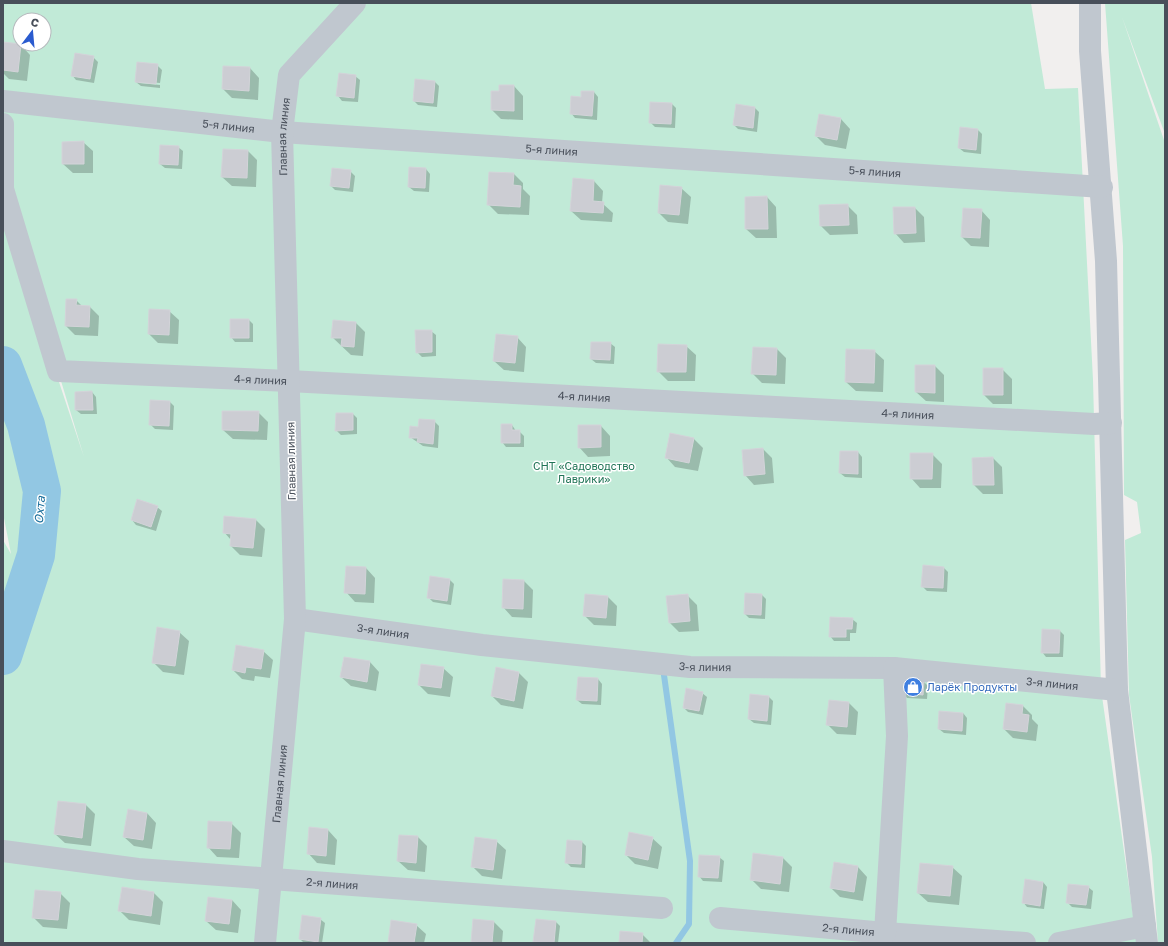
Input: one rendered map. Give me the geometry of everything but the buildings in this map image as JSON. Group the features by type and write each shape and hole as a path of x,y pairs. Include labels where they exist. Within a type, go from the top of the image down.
{"street":[{"name":"Главная линия","path":"264,943 295,619 282,132 289,75 355,3"},
{"path":"1059,943 1146,934 1139,858 1117,690 1106,262 1102,187 1090,51 1090,3"},
{"name":"5-я линия","path":"3,101 282,132 1102,187"},
{"name":"4-я линия","path":"3,124 3,189 58,371 289,381 1086,424 1111,423"},
{"name":"3-я линия","path":"295,619 482,645 690,667 894,668 1117,690"},
{"path":"885,934 897,736 894,668"},
{"name":"2-я линия","path":"3,851 138,869 662,908"},
{"name":"2-я линия","path":"720,918 885,934 1025,943"}],"green space":[{"name":"СНТ «Садоводство Лаврики»","path":"3,3 1031,3 1045,89 1078,88 1093,380 1101,689 1137,943 3,943 3,540 11,554 3,513 3,194 57,376 84,457 3,189"},
{"path":"1105,3 1165,3 1165,134 1122,17 1165,143 1165,943 1158,943 1152,857 1129,695 1125,540 1141,533 1137,502 1124,495 1123,246"}],"waterway":[{"name":"Охта","path":"3,365 26,425 42,491 36,555 3,656"},
{"path":"663,668 690,861 689,924 676,943"}],"place":[{"name":"Ларёк Продукты","path":"913,687"}]}
